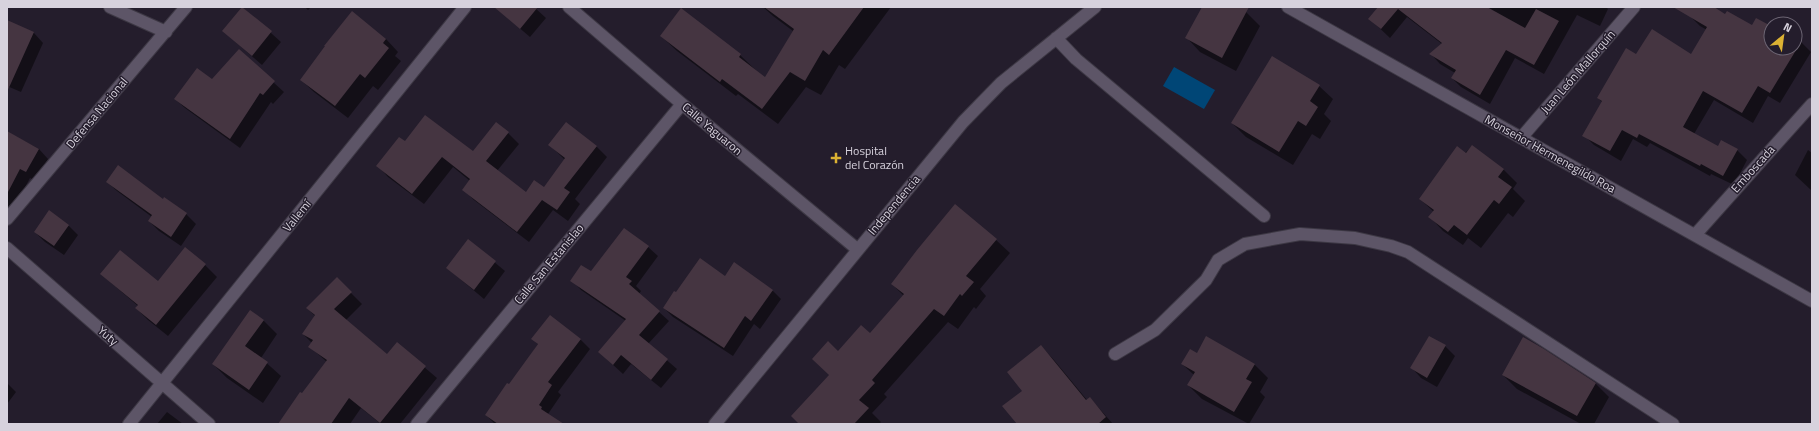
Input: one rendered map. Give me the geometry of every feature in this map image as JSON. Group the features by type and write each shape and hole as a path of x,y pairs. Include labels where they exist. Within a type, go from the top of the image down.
{"street":[{"path":"110,7 166,32"},
{"name":"Defensa Nacional","path":"7,219 186,7"},
{"name":"Vallemí","path":"129,424 465,7"},
{"name":"Calle Yaguaron","path":"569,7 682,104 857,249"},
{"name":"Independencia","path":"715,424 857,249 963,122 1001,83 1095,7"},
{"name":"Monseñor Hermenegildo Roa","path":"1288,7 1812,300"},
{"name":"Juan León Mallorquín","path":"1521,138 1634,7"},
{"path":"1056,38 1076,59 1264,216"},
{"name":"Calle San Estanislao","path":"417,424 682,104"},
{"name":"Emboscada","path":"1695,235 1812,104"},
{"path":"1115,354 1156,330 1206,280 1218,260 1245,244 1294,235 1355,238 1391,246 1408,252 1673,424"},
{"name":"Yuty","path":"7,248 209,424"}],"water":[{"path":"1174,67 1215,90 1204,109 1163,86"}],"building":[{"path":"242,7 272,31 252,56 222,31"},
{"path":"494,7 538,7 520,29"},
{"path":"764,7 864,7 829,55 823,50 805,81 790,72 762,109 722,79 720,82 660,36 681,8 741,54 739,57 765,77 794,29"},
{"path":"1202,7 1249,7 1222,58 1185,38"},
{"path":"1378,7 1487,7 1525,28 1536,9 1559,21 1534,65 1506,50 1480,95 1451,78 1456,70 1429,54 1442,43 1398,9 1381,29 1368,19"},
{"path":"1673,7 1714,7 1725,14 1727,11 1752,25 1756,18 1763,22 1763,56 1792,56 1770,93 1758,86 1742,113 1703,91 1683,127 1718,146 1721,140 1738,149 1723,176 1701,164 1700,166 1639,134 1637,138 1622,130 1610,151 1582,136 1602,101 1597,98 1626,48 1636,54 1652,29 1691,54 1707,27"},
{"path":"352,11 386,39 383,43 389,48 365,78 360,74 335,106 300,80 324,46"},
{"path":"7,20 34,32 7,92"},
{"path":"239,49 275,81 263,95 260,93 230,139 174,99 197,68 212,79"},
{"path":"1272,56 1320,85 1310,101 1318,107 1306,126 1298,121 1279,152 1231,123"},
{"path":"425,115 473,151 496,122 509,132 486,161 526,192 534,180 544,187 565,158 548,145 566,122 597,146 564,188 570,192 557,210 542,200 517,232 462,190 470,179 442,157 412,194 376,166 399,137 405,141"},
{"path":"7,131 39,149 26,172 20,169 7,194"},
{"path":"1472,145 1504,169 1498,177 1512,187 1499,204 1494,200 1467,235 1454,225 1448,232 1428,217 1434,210 1419,199 1457,146 1466,153"},
{"path":"118,165 163,199 164,197 187,213 171,237 148,221 152,215 106,182"},
{"path":"955,204 997,239 966,276 974,282 962,296 960,294 944,316 934,309 872,380 875,383 859,400 869,408 854,424 799,424 791,416 829,375 812,359 828,341 838,351 861,325 870,333 904,294 891,284"},
{"path":"49,210 69,225 54,246 34,232"},
{"path":"624,228 649,246 626,277 632,281 629,284 660,311 639,335 668,359 651,380 621,355 613,365 598,352 626,319 570,281 581,265 591,271"},
{"path":"468,239 496,261 474,290 446,268"},
{"path":"185,247 206,264 156,325 135,308 138,305 100,274 120,250 158,281"},
{"path":"700,258 725,276 734,262 773,290 751,321 745,316 724,348 663,308 674,291 676,292"},
{"path":"337,277 352,292 334,309 387,354 397,342 426,366 380,423 349,398 331,424 278,424 300,392 302,393 327,360 308,347 313,340 302,334 315,315 306,308"},
{"path":"250,310 264,320 245,346 268,362 249,390 212,364"},
{"path":"550,315 581,339 548,382 552,385 539,405 542,407 541,409 564,424 498,424 485,415 507,383 509,384 538,344 531,339"},
{"path":"1206,336 1255,364 1246,379 1252,382 1234,412 1187,385 1195,372 1181,364 1190,349 1197,353"},
{"path":"1429,336 1446,345 1427,378 1410,368"},
{"path":"1523,337 1596,383 1577,416 1502,375"},
{"path":"1041,345 1086,400 1090,397 1106,417 1098,424 1017,424 1002,406 1022,391 1007,372"}],"place":[{"name":"Hospital del Corazón","path":"836,158"}]}
